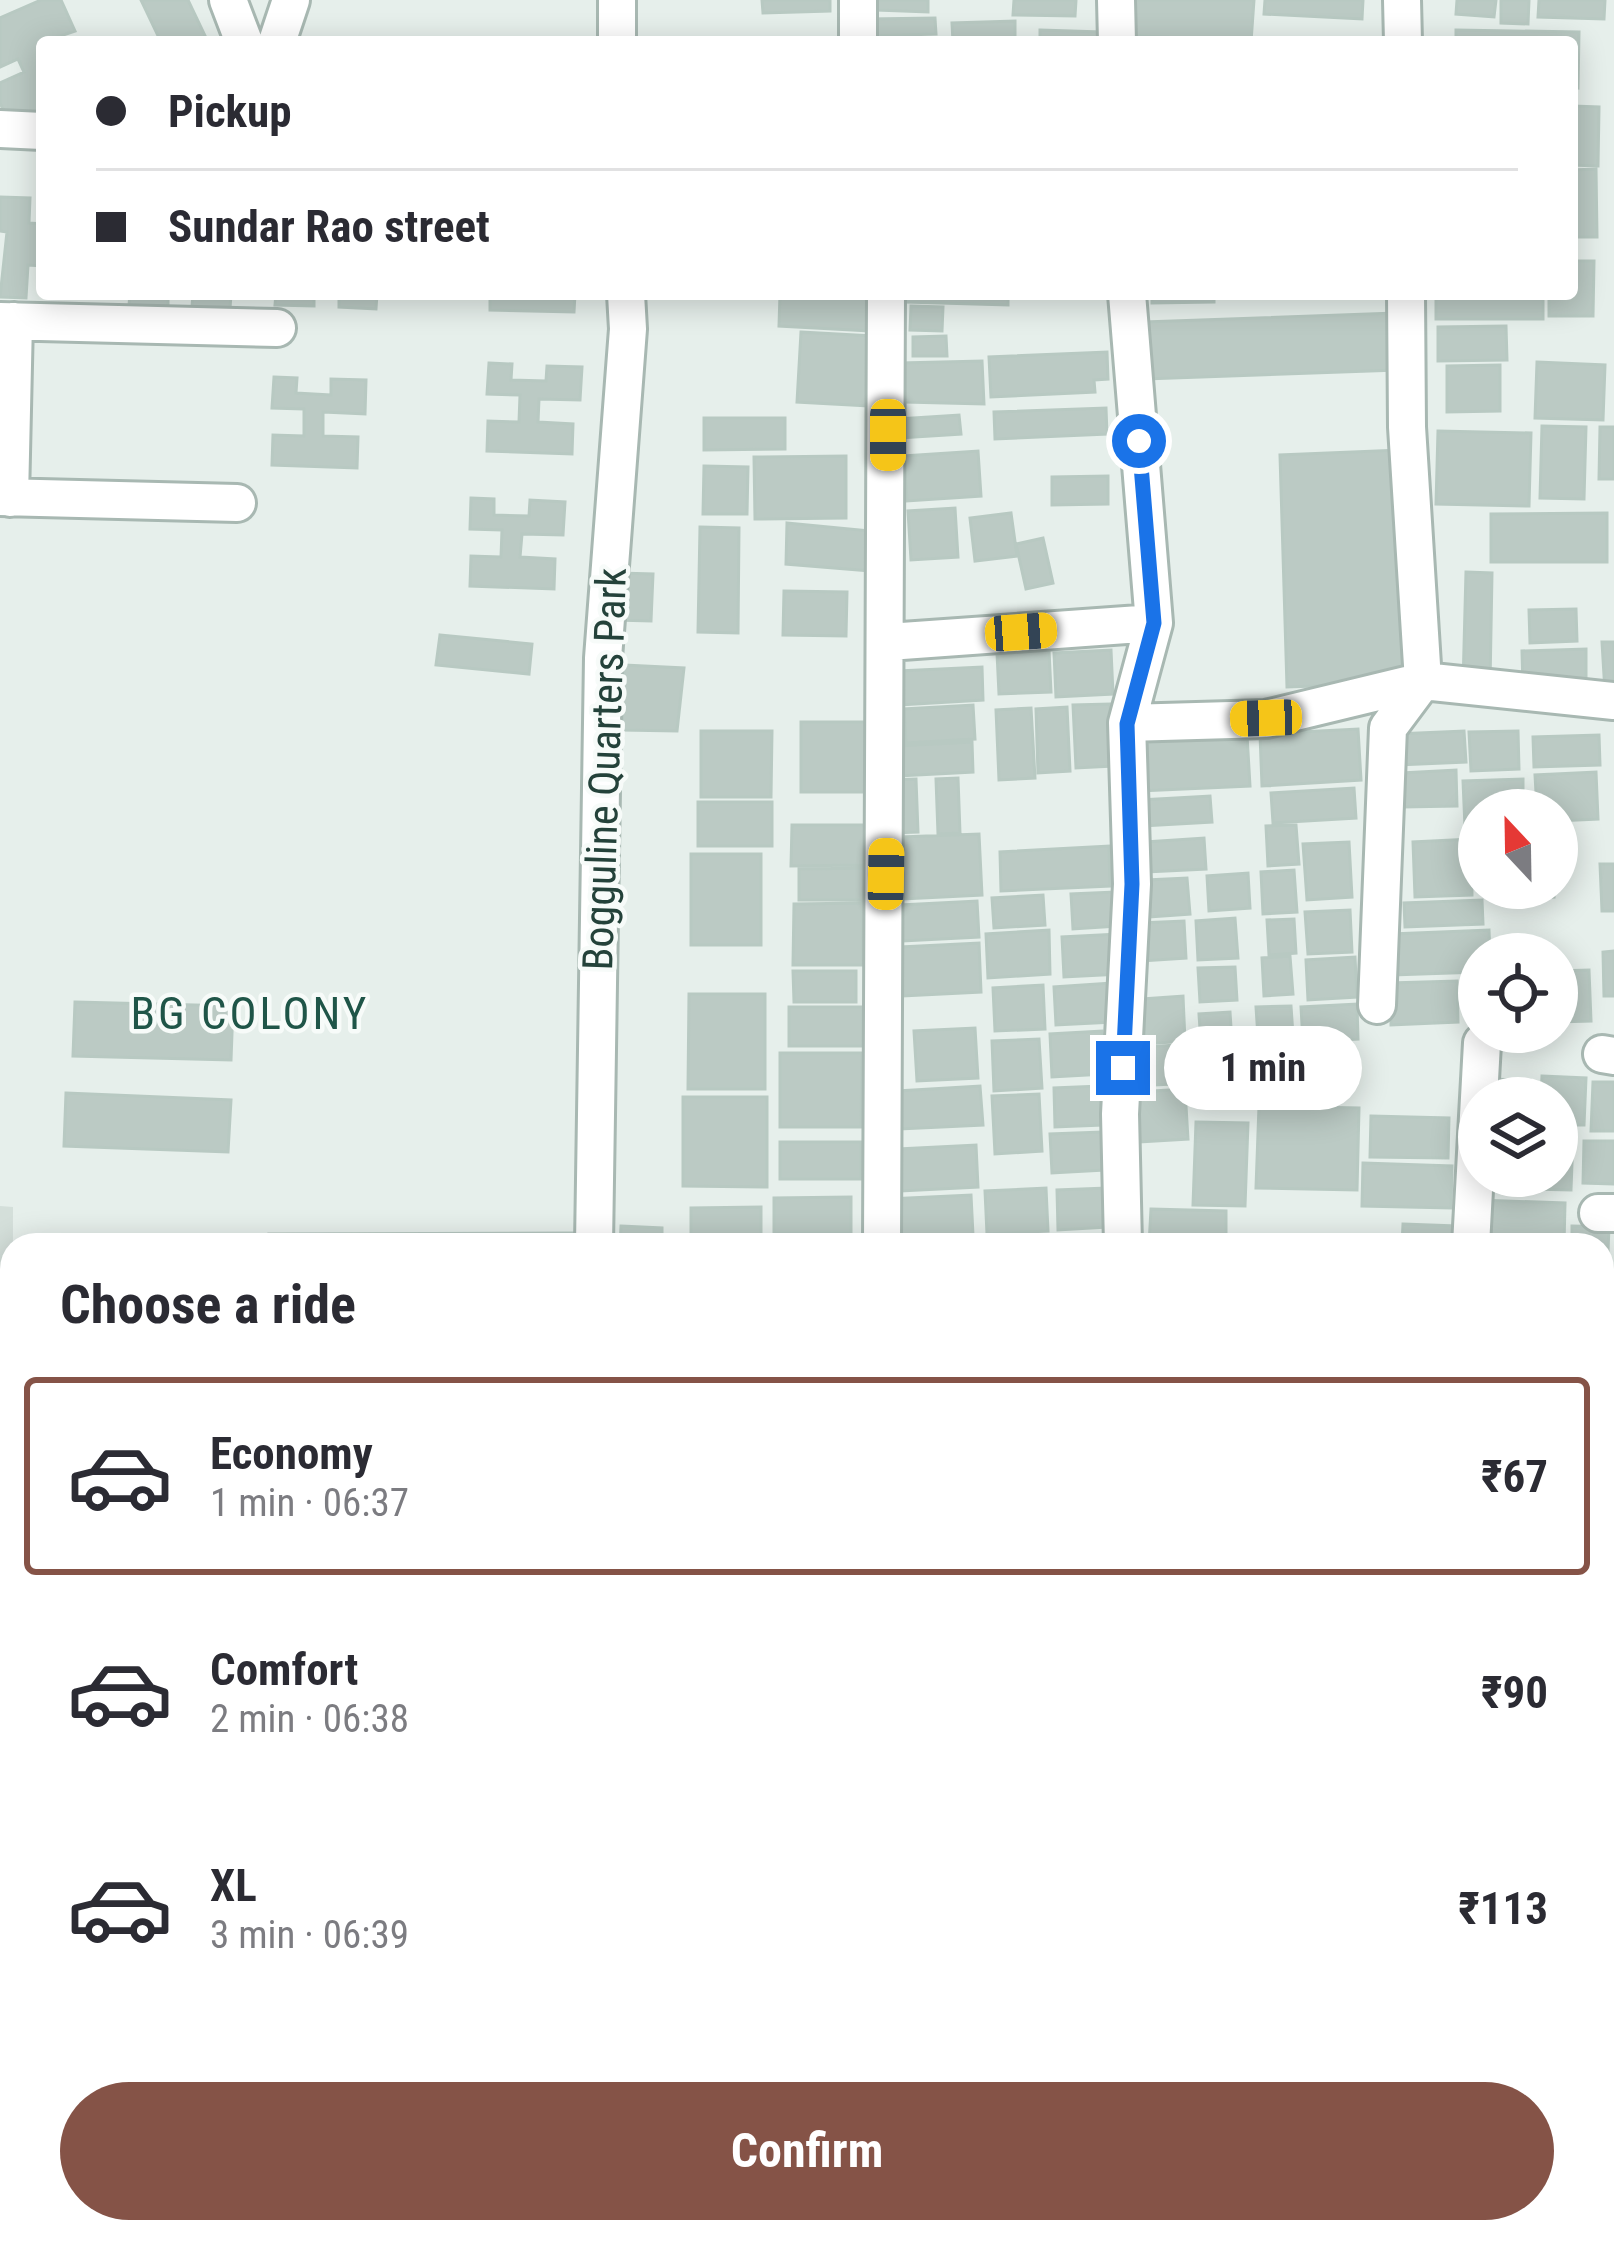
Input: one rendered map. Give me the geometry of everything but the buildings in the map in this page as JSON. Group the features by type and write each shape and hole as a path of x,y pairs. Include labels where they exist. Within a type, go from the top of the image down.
{"street":[{"path":"228,0 242,36"},
{"path":"279,36 291,0"},
{"path":"616,0 617,36"},
{"path":"858,0 858,36"},
{"path":"1116,0 1117,36"},
{"path":"1402,0 1403,36"},
{"path":"0,129 36,131"},
{"name":"Bogguline Quarters Park","path":"594,1233 603,658 626,300"},
{"path":"882,1233 886,300"},
{"path":"1123,1233 1120,1114 1132,884 1127,724 1154,623 1127,300"},
{"path":"1377,1005 1388,728 1424,682 1407,427 1406,300"},
{"path":"237,503 5,498 7,321 277,328"},
{"path":"888,642 1154,623"},
{"path":"1127,724 1266,718 1424,682 1614,700"},
{"path":"1472,1233 1481,1053"}],"shaded area":[{"path":"0,1206 13,1207 13,1233 0,1233"}],"district":[{"name":"BG COLONY","path":"250,1013"}],"route":[{"path":"1123,1068 1132,884 1127,724 1154,623 1139,441"}]}
